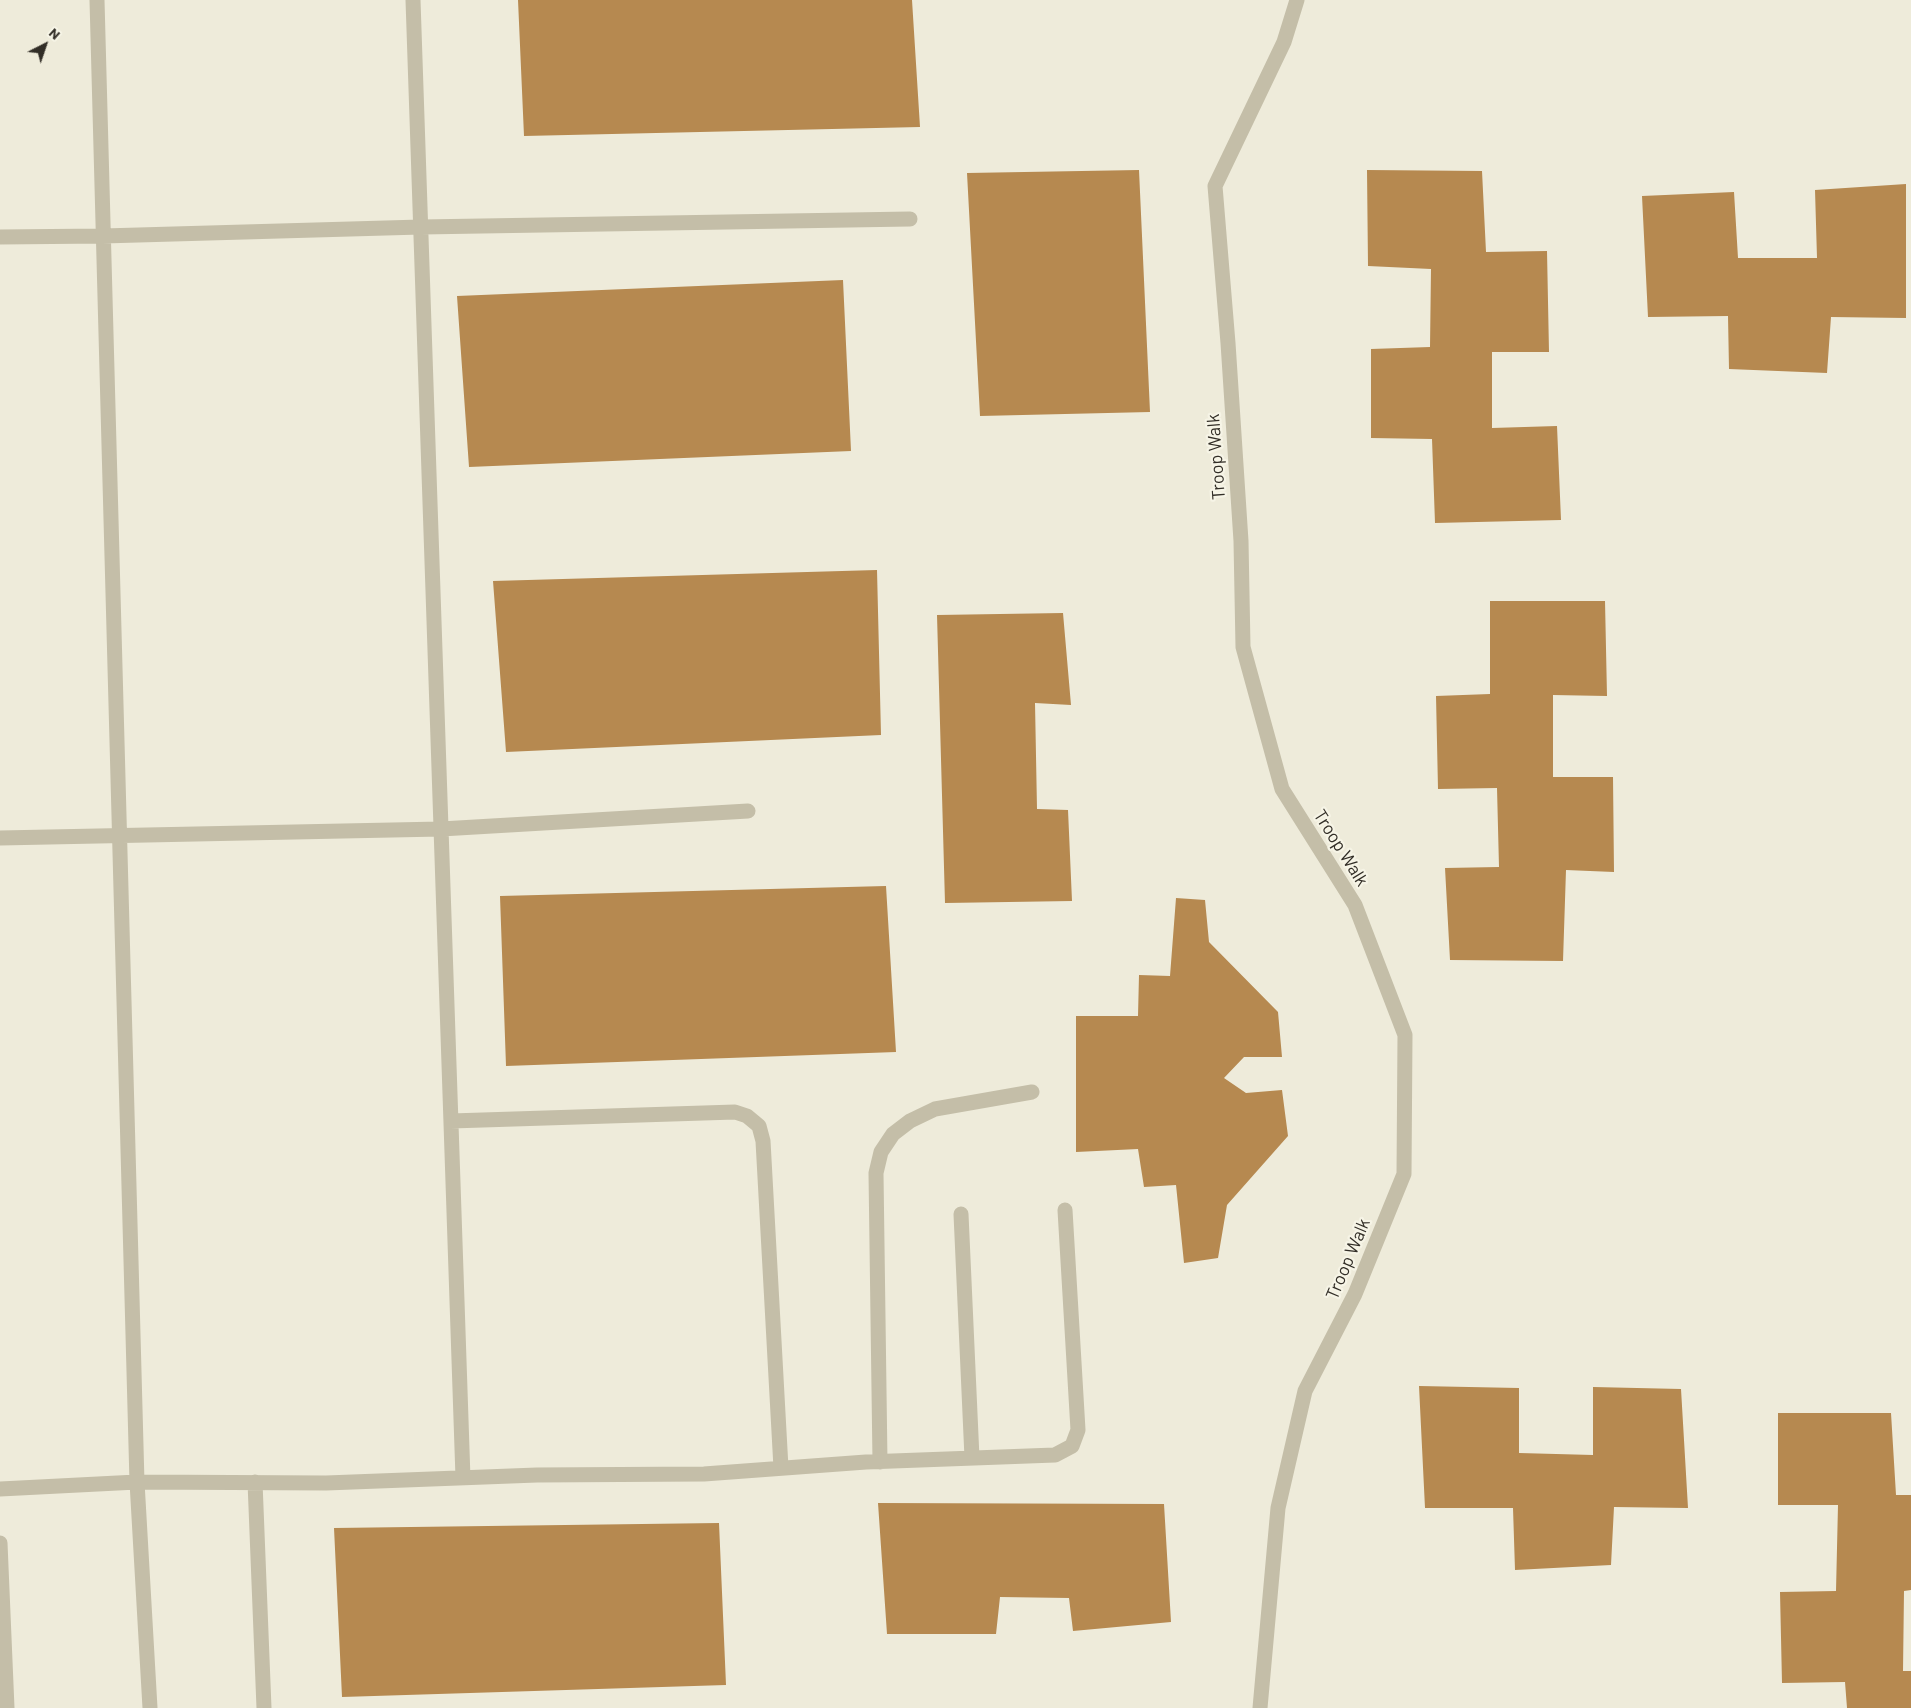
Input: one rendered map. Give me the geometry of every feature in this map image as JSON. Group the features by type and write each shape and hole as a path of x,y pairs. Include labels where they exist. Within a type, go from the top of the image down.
{"street":[{"path":"97,0 137,1482 150,1708"},
{"path":"413,0 463,1478"},
{"name":"Troop Walk","path":"1260,1708 1278,1508 1305,1391 1355,1294 1404,1174 1405,1035 1355,905 1282,789 1243,647 1240,541 1228,343 1215,186 1284,42 1297,0"},
{"path":"0,238 421,227 910,218"},
{"path":"0,838 441,830 748,811"},
{"path":"880,1462 876,1173 881,1152 893,1134 910,1121 935,1109 1032,1092"},
{"path":"451,1121 734,1112 747,1116 759,1126 762,1141 781,1468"},
{"path":"0,1488 137,1482 326,1483 537,1475 704,1474 880,1462 1055,1455 1072,1446 1078,1430 1065,1210"},
{"path":"961,1214 972,1458"},
{"path":"255,1482 264,1708"},
{"path":"0,1543 7,1708"}],"building":[{"path":"518,0 912,0 920,127 524,136"},
{"path":"1139,170 1150,412 980,416 967,173"},
{"path":"1367,170 1482,171 1486,252 1547,251 1549,352 1492,352 1492,428 1557,426 1561,520 1435,523 1432,439 1371,438 1371,349 1430,347 1431,269 1368,266"},
{"path":"1906,184 1906,318 1831,317 1827,373 1729,369 1728,316 1648,317 1642,196 1734,192 1738,258 1817,258 1815,190"},
{"path":"843,280 851,451 469,467 457,296"},
{"path":"877,570 881,735 506,752 493,581"},
{"path":"1490,601 1605,601 1607,696 1553,695 1553,777 1613,777 1614,872 1566,870 1563,961 1450,960 1445,868 1499,867 1497,788 1438,789 1436,696 1490,694"},
{"path":"1063,613 1071,705 1035,703 1037,809 1068,810 1072,901 945,903 937,615"},
{"path":"886,886 896,1052 506,1066 500,896"},
{"path":"1176,898 1205,900 1209,942 1278,1012 1282,1057 1244,1057 1224,1078 1246,1093 1282,1090 1288,1136 1227,1205 1218,1258 1184,1263 1176,1185 1144,1187 1138,1149 1076,1152 1076,1016 1138,1016 1139,975 1170,976"},
{"path":"1419,1386 1519,1388 1519,1453 1593,1455 1593,1387 1681,1389 1688,1508 1614,1507 1611,1565 1515,1570 1513,1508 1425,1508"},
{"path":"1778,1413 1891,1413 1896,1495 1911,1495 1911,1590 1904,1591 1903,1671 1911,1671 1911,1708 1847,1708 1845,1682 1782,1683 1780,1592 1836,1591 1838,1505 1778,1505"},
{"path":"878,1503 1164,1504 1171,1622 1073,1631 1069,1598 1000,1597 996,1634 887,1634"},
{"path":"719,1523 726,1685 342,1697 334,1528"}]}
